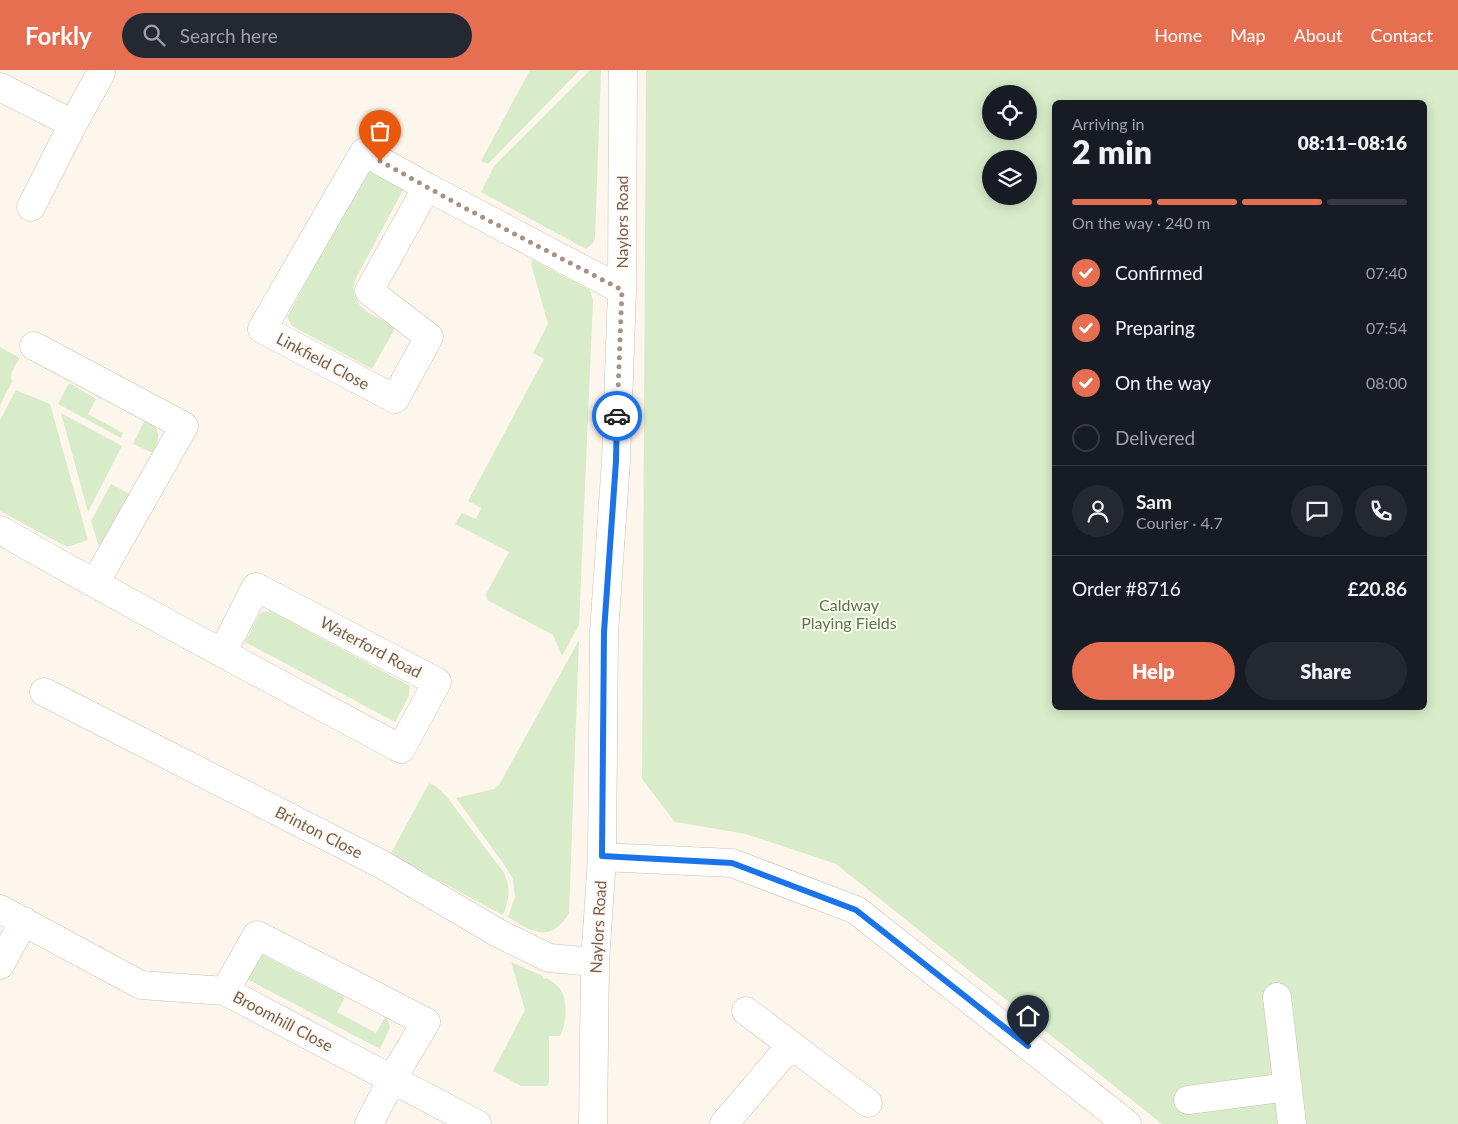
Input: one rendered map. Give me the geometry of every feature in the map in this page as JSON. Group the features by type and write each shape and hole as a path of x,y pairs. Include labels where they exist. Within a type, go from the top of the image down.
{"street":[{"name":"Naylors Road","path":"593,1124 595,962 602,856 604,632 616,461 622,290 623,70"},
{"path":"31,207 101,73"},
{"path":"0,87 73,124"},
{"name":"Linkfield Close","path":"427,187 370,291 429,337 395,399 262,329 364,152 622,290"},
{"path":"34,346 184,426 95,583"},
{"name":"Waterford Road","path":"0,530 77,574 95,583 222,653 401,749 437,682 256,586 222,653"},
{"name":"Brinton Close","path":"44,692 381,864 498,933 549,958 595,962"},
{"path":"602,856 732,863 856,910 1127,1124"},
{"name":"Broomhill Close","path":"0,909 141,985 225,991 477,1124"},
{"path":"0,965 24,921"},
{"path":"225,991 257,935 426,1022 392,1079 369,1124"},
{"path":"1277,997 1292,1124"},
{"path":"746,1011 868,1103"},
{"path":"724,1124 791,1045"},
{"path":"1188,1100 1288,1087"}],"green space":[{"path":"530,70 580,70 488,164 481,161"},
{"path":"590,70 601,70 595,238 593,243 586,249 481,192 494,166"},
{"name":"Caldway Playing Fields","path":"646,70 1458,70 1458,1124 1162,1124 836,864 746,834 675,822 642,779"},
{"path":"370,168 403,184 403,190 355,280 355,298 359,305 396,327 372,369 292,326 287,317 367,170"},
{"path":"533,260 590,290 593,301 579,625 562,656 553,635 487,600 486,594 509,552 455,524 462,513 476,519 481,508 468,501 544,359 533,353 548,324 531,264"},
{"path":"0,347 20,358 13,369 11,375 12,382 0,405"},
{"path":"69,383 96,399 88,414 123,433 121,438 58,404"},
{"path":"16,390 50,404 88,540 67,547 0,511 0,420"},
{"path":"61,413 122,446 88,512"},
{"path":"146,418 155,426 158,434 153,453 133,444"},
{"path":"111,484 130,494 100,550 91,521"},
{"path":"271,611 410,686 409,696 395,722 245,642 259,614"},
{"path":"579,640 569,913 555,929 541,932 525,927 508,917 515,897 513,879 456,798 494,789 499,785"},
{"path":"429,783 437,787 447,797 504,873 508,884 508,894 503,915 390,855"},
{"path":"240,943 345,997 337,1012 376,1033 385,1017 387,1017 390,1028 380,1049 223,966 236,944"},
{"path":"511,962 543,976 543,979 547,978 559,988 564,997 566,1014 562,1031 560,1036 549,1036 549,1082 547,1086 521,1086 493,1071 525,1010"}],"way so far":[{"path":"380,161 463,207 622,290 617,416"}],"route":[{"path":"617,416 616,461 604,632 602,856 732,863 856,910 1028,1046"}]}
